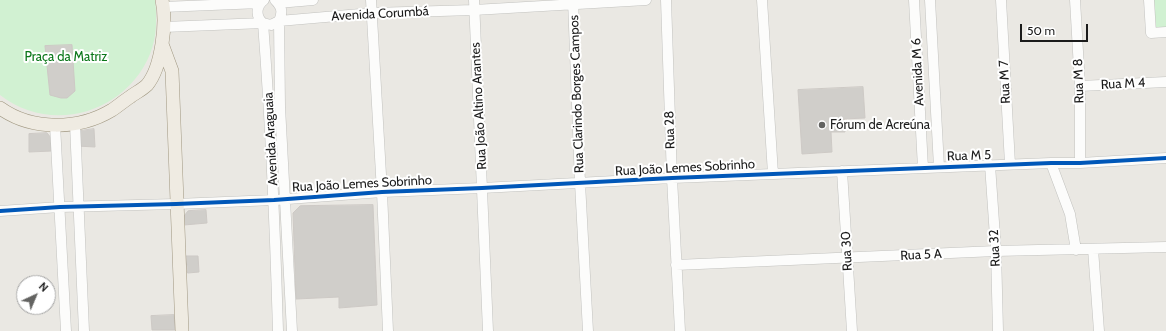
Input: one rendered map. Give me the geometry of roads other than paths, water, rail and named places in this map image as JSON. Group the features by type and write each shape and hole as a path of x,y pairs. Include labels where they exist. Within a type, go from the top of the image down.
{"main road":[{"path":"147,85 157,65 162,44 164,27 162,3"},
{"path":"162,44 172,71 182,331"},
{"path":"0,108 19,118 37,123 55,125 75,124 94,119 113,110 158,78 163,79 168,85 173,103"}],"street":[{"path":"276,1 313,0"},
{"path":"371,0 388,331"},
{"name":"Avenida Corumbá","path":"164,27 271,25 279,21 474,5 646,0"},
{"name":"Rua 28","path":"666,0 672,178 680,331"},
{"path":"762,0 773,174"},
{"name":"Avenida M 6","path":"914,0 923,168"},
{"name":"Avenida M 6","path":"930,0 939,167"},
{"name":"Rua M 7","path":"1001,0 1010,164"},
{"name":"Rua M 8","path":"1075,0 1080,86 1080,163"},
{"path":"1149,0 1151,33 1166,32"},
{"name":"Avenida Araguaia","path":"276,1 282,12 279,21 275,107 274,200 278,331"},
{"path":"162,3 262,2"},
{"name":"Avenida Araguaia","path":"262,2 258,7 258,15 259,20 263,24 275,107 285,199 292,331"},
{"name":"Rua Clarindo Borges Campos","path":"573,2 580,183 588,331"},
{"name":"Rua João Altino Arantes","path":"474,5 488,331"},
{"name":"Rua M 4","path":"1080,86 1166,82"},
{"path":"75,124 84,331"},
{"path":"55,125 66,331"},
{"name":"Rua M 5","path":"773,174 1010,164 1080,163 1166,158"},
{"path":"1051,163 1070,214 1076,250"},
{"name":"Rua 32","path":"990,165 996,251 998,331"},
{"name":"Rua 30","path":"842,171 852,331"},
{"name":"Rua João Lemes Sobrinho","path":"0,211 78,206 274,200 382,192 773,174"},
{"name":"Rua 5 A","path":"676,265 996,251 1166,247"},
{"path":"1093,249 1099,331"},
{"path":"277,287 290,286"},
{"path":"64,297 82,298"}],"place":[{"name":"Fórum de Acreúna","path":"822,125"}],"park label":[{"name":"Praça da Matriz","path":"66,57"}]}
